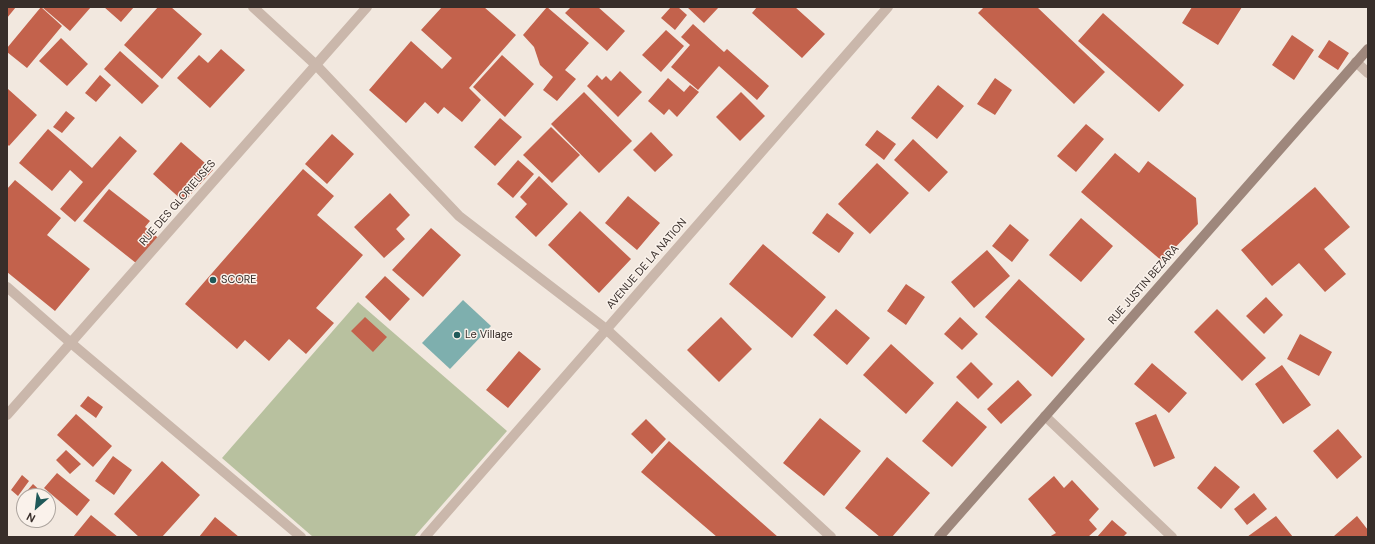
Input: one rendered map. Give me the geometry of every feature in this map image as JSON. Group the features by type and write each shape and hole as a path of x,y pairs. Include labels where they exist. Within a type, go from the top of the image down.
{"main road":[{"name":"RUE JUSTIN BEZARA","path":"938,537 1368,49"}],"street":[{"path":"253,7 316,65 459,216 606,329 830,537"},
{"name":"RUE DES GLORIEUSES","path":"7,416 367,7"},
{"name":"AVENUE DE LA NATION","path":"425,537 888,7"},
{"path":"1356,62 1368,73"},
{"path":"7,287 71,343 301,537"},
{"path":"1045,416 1172,537"}],"green space":[{"path":"358,302 507,431 414,537 313,537 222,458"}],"water":[{"name":"Le Village","path":"463,300 491,326 450,369 422,343"}],"building":[{"path":"7,7 16,7 7,18"},
{"path":"41,7 62,26 27,68 7,52 7,48"},
{"path":"42,7 91,7 70,31"},
{"path":"104,7 134,7 121,22"},
{"path":"158,7 171,7 202,34 162,79 124,45"},
{"path":"442,7 484,7 516,35 469,88 481,100 462,122 444,107 438,114 425,102 406,123 369,90 411,41 442,69 452,58 421,30"},
{"path":"547,7 589,43 565,70 576,79 557,101 543,90 553,77 540,65 534,47 523,35"},
{"path":"571,7 598,7 625,31 607,51 565,13"},
{"path":"671,7 678,7 687,15 675,30 661,18"},
{"path":"687,7 719,7 704,23"},
{"path":"757,7 795,7 825,34 802,58 752,13"},
{"path":"984,7 1037,7 1105,72 1074,104 978,13"},
{"path":"1192,7 1242,7 1218,45 1182,23"},
{"path":"1103,13 1184,85 1159,112 1078,41"},
{"path":"693,24 724,52 727,49 769,86 757,100 719,66 698,90 671,67 690,45 681,37"},
{"path":"666,30 684,46 661,72 642,55"},
{"path":"1292,35 1314,50 1294,80 1272,65"},
{"path":"61,38 88,64 67,86 39,61"},
{"path":"1329,40 1349,53 1338,70 1318,57"},
{"path":"221,49 245,70 210,108 177,78 199,55 208,63"},
{"path":"120,51 159,86 142,104 104,69"},
{"path":"502,55 534,84 505,117 473,87"},
{"path":"620,71 642,92 618,117 587,86 597,75 602,80 606,76 611,81"},
{"path":"100,75 111,85 96,102 85,93"},
{"path":"668,78 684,92 690,85 699,92 677,117 669,109 664,115 648,101"},
{"path":"995,78 1012,90 995,115 977,104"},
{"path":"938,85 964,106 937,139 911,118"},
{"path":"8,89 37,115 9,146 7,144"},
{"path":"584,92 632,141 599,173 551,124"},
{"path":"741,92 765,116 740,141 716,117"},
{"path":"66,111 75,118 62,133 53,127"},
{"path":"500,118 522,137 495,166 474,147"},
{"path":"1086,124 1104,139 1076,172 1057,156"},
{"path":"551,127 580,155 552,183 523,155"},
{"path":"48,129 92,168 120,136 137,151 75,222 60,209 83,182 70,170 52,191 19,163"},
{"path":"877,130 896,144 884,160 865,145"},
{"path":"651,132 673,155 655,172 633,150"},
{"path":"332,134 354,154 327,184 305,164"},
{"path":"913,139 948,172 929,192 894,160"},
{"path":"181,142 213,170 184,202 153,174"},
{"path":"1115,153 1139,173 1148,161 1196,198 1198,224 1162,261 1081,192"},
{"path":"518,160 534,174 513,198 497,184"},
{"path":"877,163 909,193 870,234 838,204"},
{"path":"303,169 334,196 317,215 363,255 316,308 334,323 306,354 289,339 269,361 245,340 237,349 185,304"},
{"path":"539,176 568,204 536,237 515,217 527,204 520,197"},
{"path":"15,180 61,218 47,235 90,269 55,311 7,272 7,189"},
{"path":"1315,187 1350,227 1324,249 1346,274 1325,292 1299,263 1272,286 1241,250"},
{"path":"109,189 150,221 145,227 162,241 141,267 83,221"},
{"path":"390,193 410,215 396,229 405,239 384,258 354,227"},
{"path":"628,196 660,223 637,250 605,223"},
{"path":"580,211 631,259 599,293 548,245"},
{"path":"827,213 854,233 839,253 812,233"},
{"path":"1081,218 1113,246 1081,282 1049,255"},
{"path":"1010,224 1029,240 1012,262 992,246"},
{"path":"431,228 461,255 423,297 392,270"},
{"path":"763,244 826,297 792,338 729,284"},
{"path":"987,250 1010,276 974,308 951,282"},
{"path":"385,276 410,299 390,321 365,297"},
{"path":"1019,279 1085,339 1052,377 985,317"},
{"path":"906,284 925,297 906,325 887,311"},
{"path":"1266,297 1283,315 1264,334 1246,316"},
{"path":"836,309 870,338 847,365 813,335"},
{"path":"1217,309 1266,358 1242,381 1194,332"},
{"path":"365,317 387,337 373,352 351,331"},
{"path":"721,317 752,349 719,382 687,350"},
{"path":"960,317 978,334 962,350 944,334"},
{"path":"1300,334 1332,352 1319,376 1287,359"},
{"path":"891,344 934,383 906,414 863,375"},
{"path":"519,351 541,369 508,408 486,390"},
{"path":"971,362 993,384 978,399 956,377"},
{"path":"1152,363 1187,393 1169,413 1134,384"},
{"path":"1282,365 1311,405 1283,424 1255,384"},
{"path":"1018,380 1032,395 1001,424 987,409"},
{"path":"88,396 103,407 96,418 80,406"},
{"path":"957,401 987,427 952,467 922,441"},
{"path":"76,414 112,446 93,467 57,435"},
{"path":"1156,414 1175,458 1154,467 1135,423"},
{"path":"820,418 861,451 824,496 783,463"},
{"path":"646,419 666,439 652,454 631,434"},
{"path":"1338,429 1362,457 1337,479 1313,451"},
{"path":"669,441 778,537 717,537 641,472"},
{"path":"66,450 81,464 70,474 56,460"},
{"path":"113,456 132,470 114,495 95,481"},
{"path":"887,457 930,493 892,537 880,537 845,508"},
{"path":"162,461 200,495 162,537 139,537 114,514"},
{"path":"1215,466 1240,487 1221,509 1197,488"},
{"path":"57,473 90,500 77,516 56,498 56,488 44,488"},
{"path":"22,475 29,481 24,488 16,488 16,494 11,490"},
{"path":"1054,476 1064,488 1072,480 1099,509 1089,520 1097,529 1088,537 1049,537 1056,533 1028,499"},
{"path":"33,484 37,488 30,488"},
{"path":"1254,493 1267,509 1247,525 1234,509"},
{"path":"91,515 118,537 73,537"},
{"path":"1276,516 1293,537 1247,537"},
{"path":"1357,516 1368,530 1368,537 1334,537 1334,536"},
{"path":"215,517 239,537 199,537"},
{"path":"1112,520 1127,533 1123,537 1097,537"}],"place":[{"name":"SCORE","path":"213,280"},
{"name":"Le Village","path":"457,335"}]}
